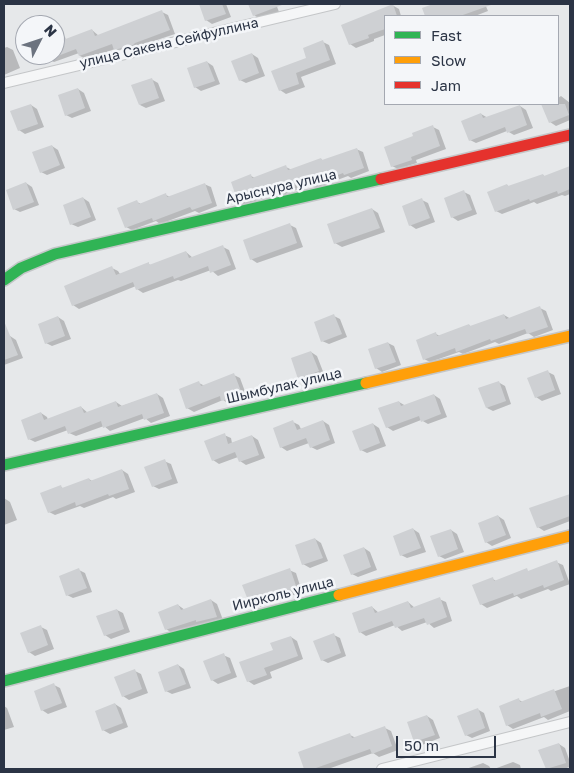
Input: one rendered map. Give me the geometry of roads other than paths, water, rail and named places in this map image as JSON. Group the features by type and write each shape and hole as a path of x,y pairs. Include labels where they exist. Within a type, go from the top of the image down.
{"street":[{"name":"улица Сакена Сейфуллина","path":"4,83 334,4"},
{"name":"Арыснура улица","path":"4,280 22,268 54,254 570,135"},
{"name":"Шымбулак улица","path":"4,465 570,336"},
{"name":"Иирколь улица","path":"4,681 570,536"},
{"path":"382,769 570,722"}]}
